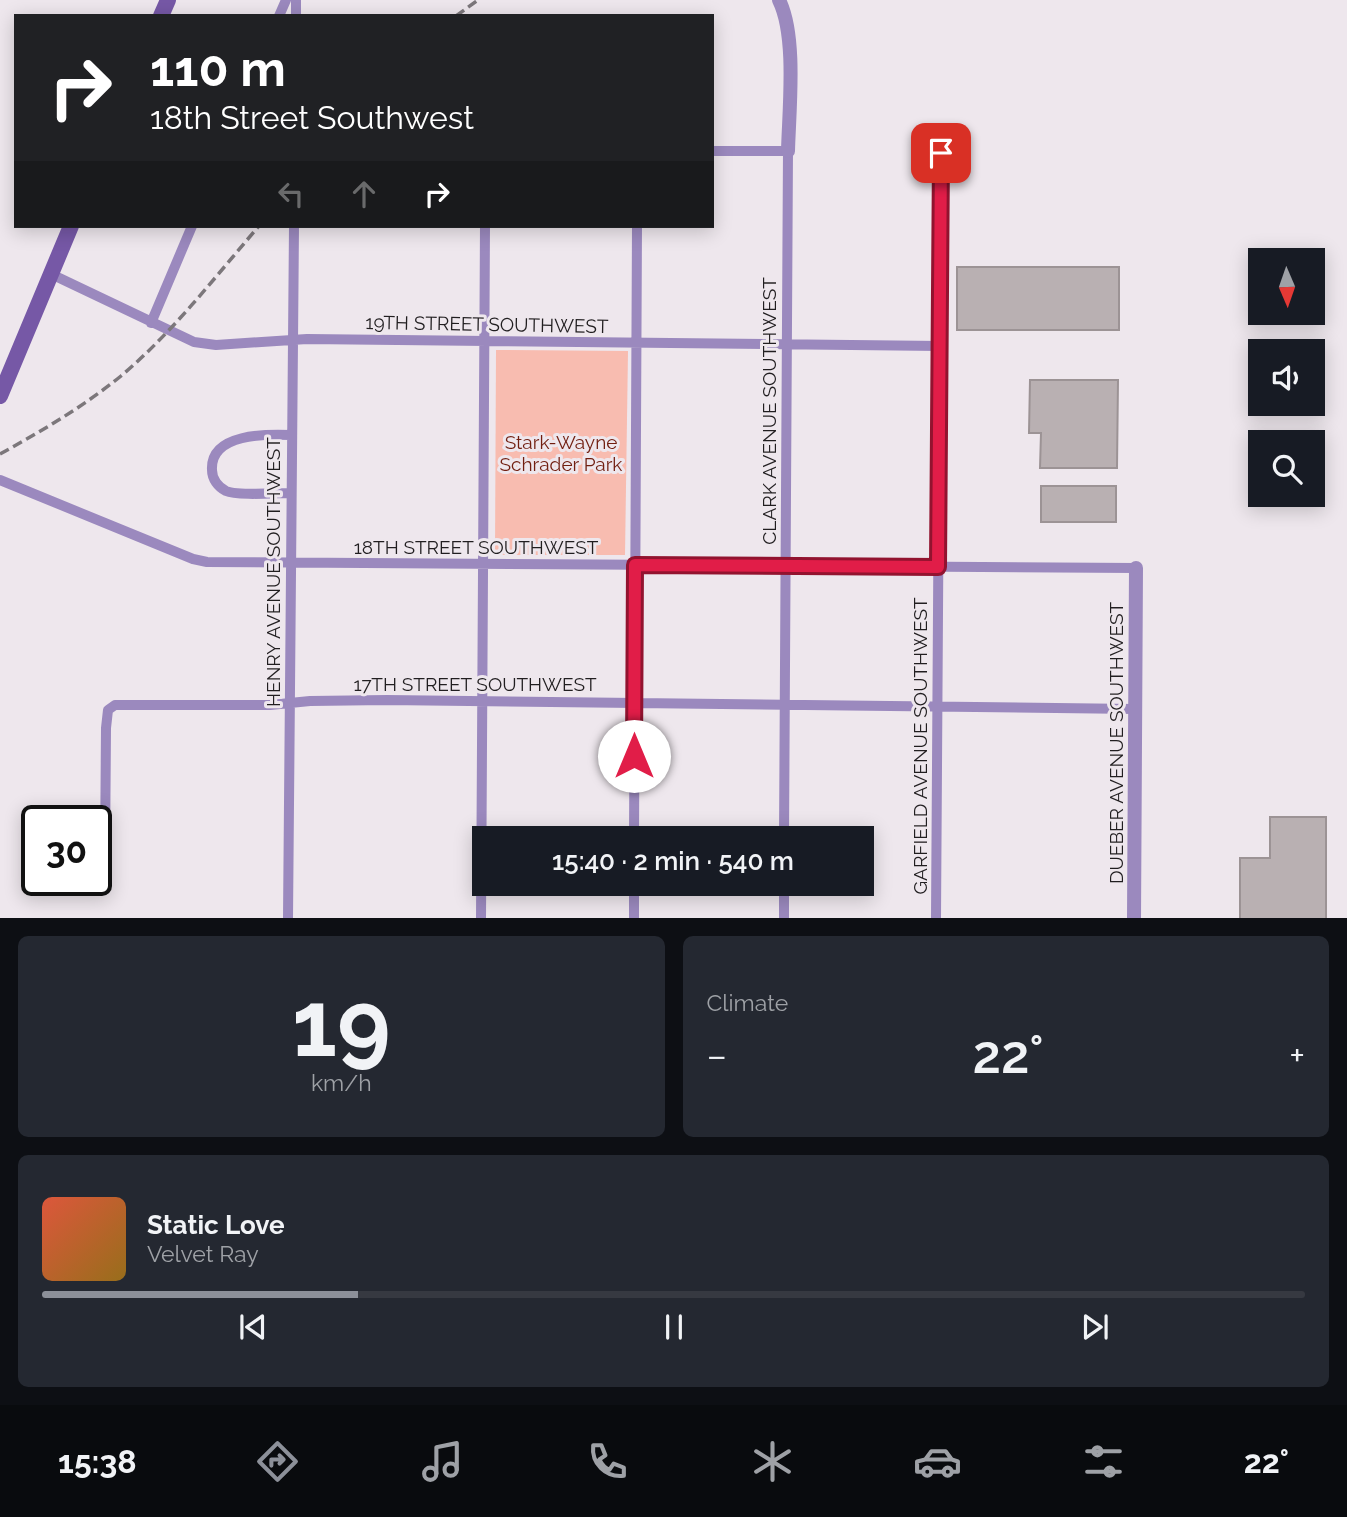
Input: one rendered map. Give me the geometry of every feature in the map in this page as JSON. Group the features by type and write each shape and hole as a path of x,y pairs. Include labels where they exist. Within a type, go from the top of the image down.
{"main road":[{"path":"0,396 70,228"}],"street":[{"path":"714,151 788,151 789,51 787,26 779,0"},
{"name":"CLARK AVENUE SOUTHWEST","path":"784,826 788,151"},
{"name":"GARFIELD AVENUE SOUTHWEST","path":"936,918 941,153"},
{"path":"150,323 191,228"},
{"name":"HENRY AVENUE SOUTHWEST","path":"288,918 294,228"},
{"path":"481,918 485,228"},
{"path":"634,826 636,228"},
{"name":"19TH STREET SOUTHWEST","path":"51,274 150,323 201,344 292,340 940,346"},
{"path":"291,493 231,493 216,482 212,462 218,451 228,443 255,434 292,435"},
{"name":"18TH STREET SOUTHWEST","path":"0,480 193,559 207,562 1136,568"},
{"name":"DUEBER AVENUE SOUTHWEST","path":"1134,918 1136,568"},
{"name":"17TH STREET SOUTHWEST","path":"106,805 106,728 110,707 323,701 483,701 1135,709"},
{"path":"634,896 634,918"},
{"path":"784,896 784,918"}],"green space":[{"name":"Stark-Wayne Schrader Park","path":"496,350 628,351 625,555 495,555"}],"building":[{"path":"957,267 1119,267 1119,330 957,330"},
{"path":"1030,380 1118,380 1117,468 1040,468 1041,433 1029,433"},
{"path":"1041,486 1116,486 1116,522 1041,522"},
{"path":"1270,817 1326,817 1326,918 1240,918 1240,858 1270,858"}],"railway":[{"path":"459,14 478,0"},
{"path":"0,454 62,418 121,376 176,323 257,228"}],"route":[{"path":"634,756 635,565 938,567 941,153"}]}
